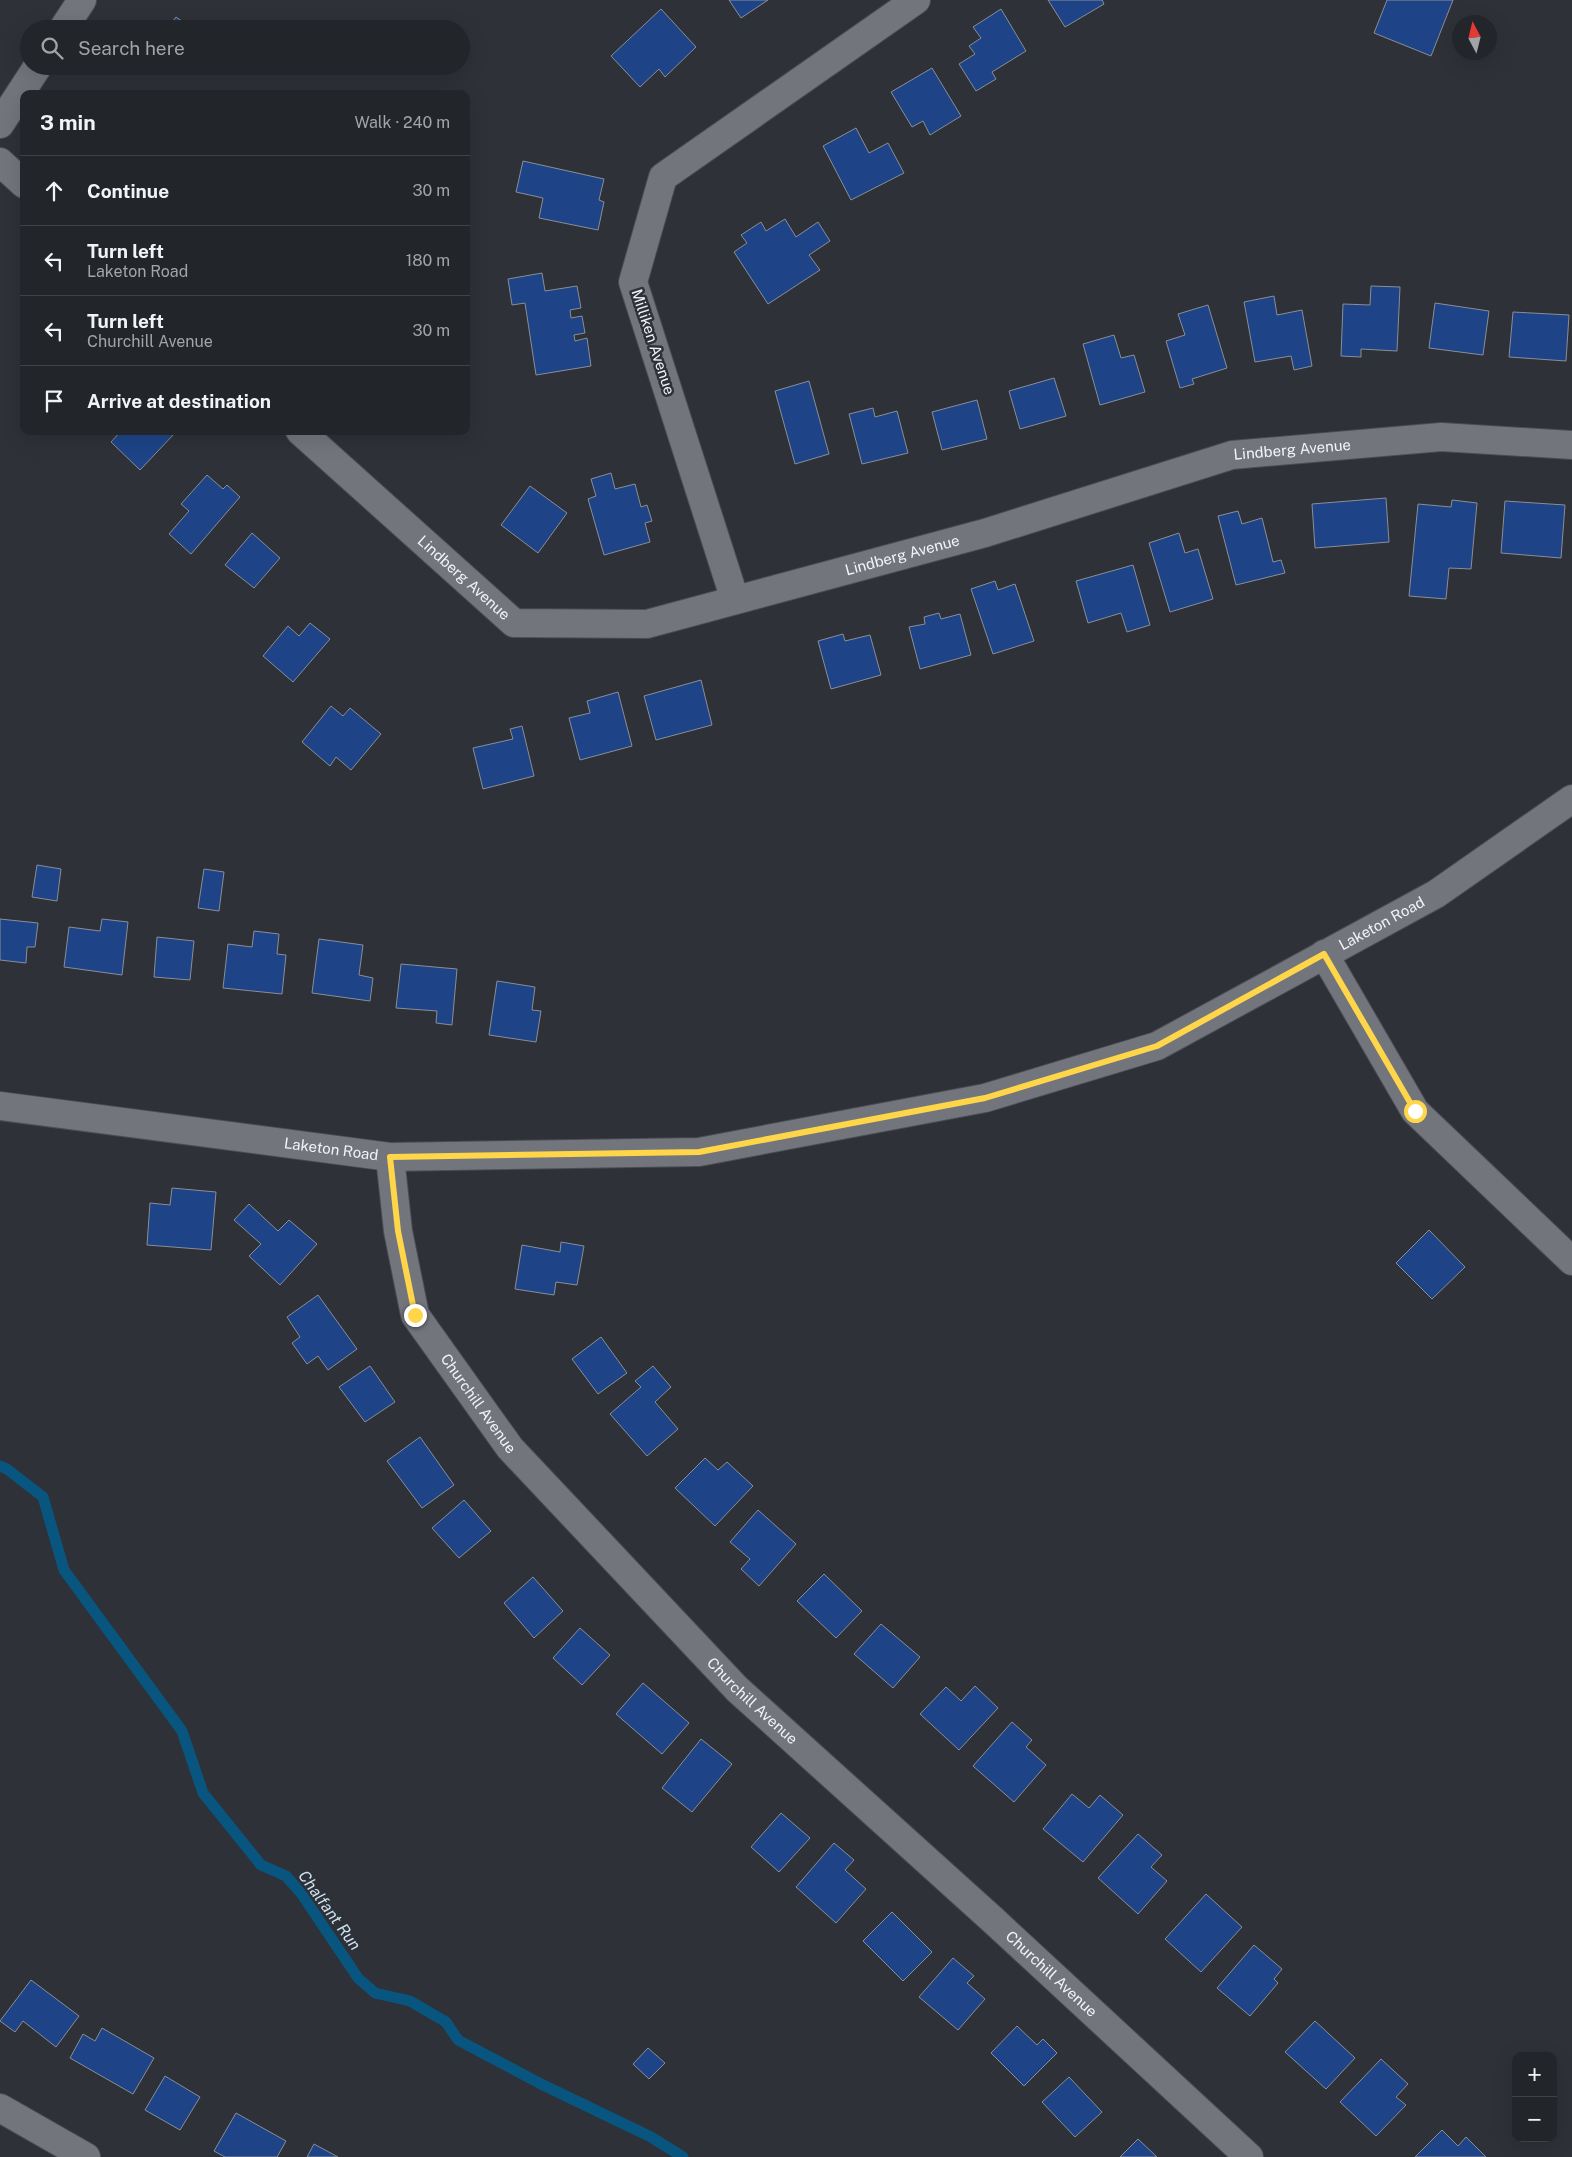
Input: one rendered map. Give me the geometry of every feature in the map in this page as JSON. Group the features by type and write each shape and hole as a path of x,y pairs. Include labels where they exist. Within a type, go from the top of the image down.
{"street":[{"path":"69,20 82,0"},
{"name":"Milliken Avenue","path":"735,600 634,282 663,177 916,0"},
{"path":"22,90 32,75"},
{"path":"0,124 20,93"},
{"path":"0,162 20,180"},
{"name":"Lindberg Avenue","path":"304,435 514,623 647,624 985,533 1232,455 1441,437 1572,445"},
{"name":"Laketon Road","path":"0,1106 390,1157 699,1152 985,1098 1157,1046 1436,894 1572,799"},
{"path":"1324,954 1415,1111 1572,1261"},
{"name":"Churchill Avenue","path":"390,1157 398,1231 415,1315 510,1448 737,1689 994,1921 1249,2157"},
{"path":"0,2108 86,2157"}],"building":[{"path":"729,0 768,0 741,18"},
{"path":"1048,0 1102,0 1104,4 1065,27"},
{"path":"1387,0 1453,0 1431,56 1374,33"},
{"path":"661,9 696,47 665,77 659,69 640,87 611,56"},
{"path":"1001,9 1026,51 992,72 996,79 976,91 959,64 975,54 969,46 981,38 973,27"},
{"path":"932,68 961,116 930,135 923,121 912,127 891,92"},
{"path":"856,128 869,153 888,143 904,173 851,200 823,146"},
{"path":"523,161 604,179 599,200 604,202 598,230 539,218 543,198 516,192"},
{"path":"785,219 796,237 818,222 830,241 809,255 820,270 768,304 734,252 747,243 741,235 761,222 766,231"},
{"path":"542,273 545,291 577,286 581,308 570,310 571,318 582,316 585,333 574,335 575,341 587,338 591,366 536,375 525,303 512,305 508,279"},
{"path":"1371,286 1400,287 1397,351 1361,349 1361,357 1341,356 1343,304 1370,305"},
{"path":"1274,296 1277,315 1302,310 1312,366 1294,370 1291,356 1255,362 1244,302"},
{"path":"1435,303 1489,311 1483,355 1429,348"},
{"path":"1208,305 1227,368 1192,379 1194,384 1180,388 1166,341 1185,335 1178,314"},
{"path":"1513,312 1569,315 1566,361 1509,357"},
{"path":"1114,335 1121,358 1134,355 1145,392 1100,405 1083,344"},
{"path":"1054,378 1066,416 1020,429 1009,391"},
{"path":"809,381 829,454 795,464 775,391"},
{"path":"977,400 987,439 942,450 932,412"},
{"path":"873,408 875,417 897,411 908,453 862,464 849,414"},
{"path":"117,435 173,435 140,470 111,442"},
{"path":"611,473 615,489 635,484 641,507 647,505 652,521 645,523 650,542 604,555 588,499 596,496 591,479"},
{"path":"207,475 223,489 227,485 240,497 191,554 169,534 189,511 181,504"},
{"path":"530,486 567,513 538,553 501,525"},
{"path":"1386,498 1389,542 1315,548 1312,504"},
{"path":"1452,500 1477,503 1471,569 1449,568 1446,599 1409,596 1418,504 1451,507"},
{"path":"1505,501 1565,505 1561,558 1501,553"},
{"path":"1238,511 1242,524 1262,518 1273,562 1281,560 1285,573 1236,585 1218,516"},
{"path":"252,533 280,558 254,588 225,565"},
{"path":"1179,533 1185,553 1198,549 1213,599 1170,612 1149,543"},
{"path":"1133,565 1150,625 1127,632 1121,613 1088,623 1076,581"},
{"path":"995,581 998,590 1015,584 1034,641 993,654 971,589"},
{"path":"939,613 941,619 960,614 971,655 920,669 909,627 925,624 924,617"},
{"path":"310,623 330,639 293,682 263,656 288,626 299,636"},
{"path":"843,634 845,641 870,635 881,675 831,689 818,641"},
{"path":"701,680 712,725 656,740 644,696"},
{"path":"618,692 632,746 580,760 569,718 590,713 587,701"},
{"path":"331,706 343,716 350,708 381,734 351,770 336,757 330,766 302,742"},
{"path":"522,726 534,776 483,789 473,748 513,739 510,729"},
{"path":"37,865 61,869 57,901 32,897"},
{"path":"204,869 224,872 219,911 198,908"},
{"path":"0,919 38,923 35,947 27,947 26,963 0,960"},
{"path":"102,919 128,922 122,975 64,967 69,927 100,931"},
{"path":"254,931 279,934 277,954 286,955 282,994 223,988 228,944 252,947"},
{"path":"157,937 194,941 190,980 154,977"},
{"path":"319,939 363,945 359,975 373,978 370,1001 312,993"},
{"path":"401,964 457,969 452,1025 436,1023 437,1011 396,1008"},
{"path":"497,981 535,987 532,1010 541,1011 536,1042 489,1035"},
{"path":"172,1188 216,1192 211,1250 147,1245 150,1203 170,1205"},
{"path":"249,1204 278,1231 289,1220 317,1244 280,1285 249,1256 261,1244 234,1220"},
{"path":"1429,1230 1465,1267 1432,1299 1396,1263"},
{"path":"561,1242 584,1246 577,1285 556,1282 554,1295 515,1289 522,1245 560,1252"},
{"path":"318,1295 357,1349 328,1370 318,1356 307,1364 292,1343 300,1337 287,1317"},
{"path":"601,1337 627,1373 598,1394 572,1359"},
{"path":"370,1366 395,1402 365,1422 339,1387"},
{"path":"653,1366 671,1387 655,1402 678,1429 647,1456 610,1414 641,1387 635,1381"},
{"path":"420,1437 454,1485 422,1508 387,1461"},
{"path":"705,1458 718,1470 727,1462 753,1486 715,1526 675,1488"},
{"path":"464,1500 491,1531 459,1558 432,1528"},
{"path":"758,1510 796,1544 759,1586 741,1569 750,1559 730,1542"},
{"path":"824,1574 862,1611 836,1638 797,1601"},
{"path":"533,1577 563,1611 534,1638 504,1603"},
{"path":"881,1624 920,1657 893,1688 854,1654"},
{"path":"580,1628 610,1655 582,1685 553,1658"},
{"path":"643,1683 689,1723 662,1754 616,1714"},
{"path":"975,1686 998,1708 959,1750 920,1714 946,1687 961,1701"},
{"path":"1012,1722 1032,1740 1026,1747 1046,1765 1014,1802 973,1766"},
{"path":"701,1739 732,1764 692,1812 662,1788"},
{"path":"1072,1794 1089,1808 1100,1795 1123,1815 1083,1862 1043,1829"},
{"path":"781,1813 810,1838 779,1872 751,1847"},
{"path":"1138,1834 1162,1855 1151,1867 1167,1881 1138,1914 1098,1878"},
{"path":"834,1843 854,1860 845,1870 866,1889 836,1923 796,1887"},
{"path":"1206,1894 1242,1927 1201,1972 1165,1939"},
{"path":"892,1912 932,1952 903,1981 863,1941"},
{"path":"1254,1945 1282,1969 1274,1979 1278,1983 1250,2016 1217,1988"},
{"path":"953,1958 974,1976 967,1983 985,1999 958,2030 919,1997"},
{"path":"31,1980 79,2016 56,2047 23,2021 15,2032 0,2021"},
{"path":"1315,2021 1355,2058 1326,2089 1285,2052"},
{"path":"1017,2026 1037,2045 1043,2039 1057,2053 1024,2086 991,2053"},
{"path":"102,2028 154,2058 133,2094 70,2058 83,2034 95,2041"},
{"path":"648,2048 665,2063 649,2079 633,2064"},
{"path":"1381,2059 1408,2084 1396,2097 1406,2105 1376,2136 1340,2102"},
{"path":"165,2076 200,2097 180,2130 145,2110"},
{"path":"1069,2077 1102,2112 1075,2137 1042,2102"},
{"path":"236,2113 286,2141 277,2157 225,2157 214,2151"},
{"path":"1442,2130 1458,2146 1466,2137 1486,2157 1415,2157"},
{"path":"1138,2139 1157,2157 1120,2157"},
{"path":"314,2144 338,2157 307,2157"}],"waterway":[{"name":"Chalfant Run","path":"0,1466 7,1469 43,1497 64,1570 182,1731 203,1793 261,1865 286,1876 301,1893 358,1978 375,1993 410,2001 446,2022 458,2040 541,2084 651,2137 683,2157"}],"route":[{"path":"415,1315 398,1231 390,1157 699,1152 985,1098 1157,1046 1324,954 1415,1111"}]}
